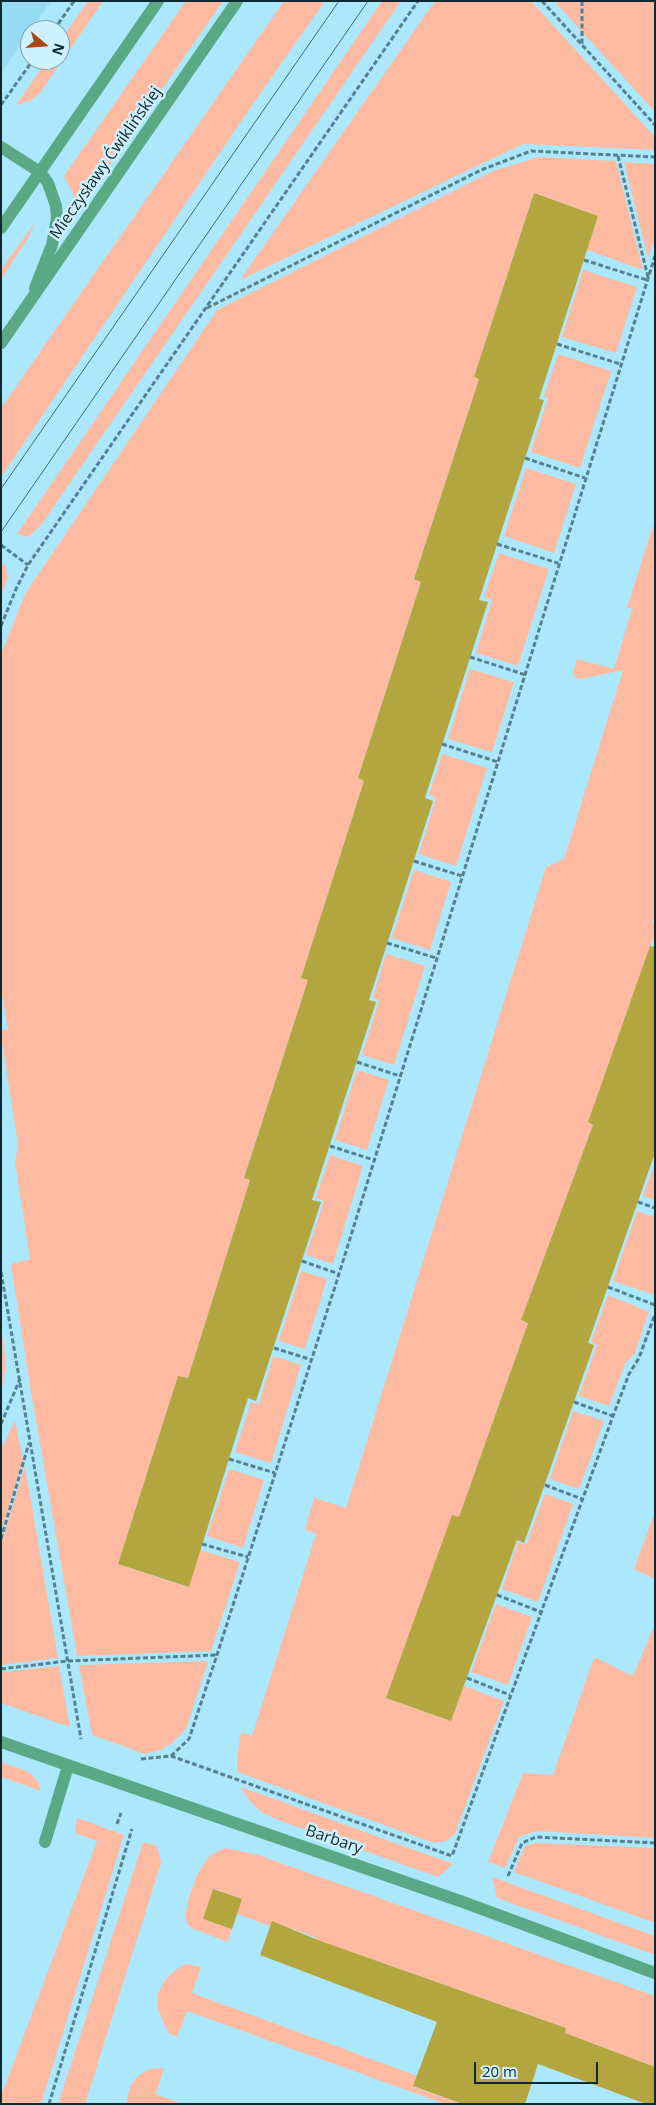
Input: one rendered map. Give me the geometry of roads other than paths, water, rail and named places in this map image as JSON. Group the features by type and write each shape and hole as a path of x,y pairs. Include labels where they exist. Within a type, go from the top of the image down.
{"street":[{"path":"1,228 158,1"},
{"name":"Mieczysławy Ćwiklińskiej","path":"1,343 237,1"},
{"path":"1,147 40,172 52,193 57,218 52,245 26,307"},
{"name":"Barbary","path":"1,1742 464,1902 655,1973"},
{"path":"45,1842 68,1766"}],"tram line":[{"path":"1,489 339,1"},
{"path":"1,532 368,1"}]}
